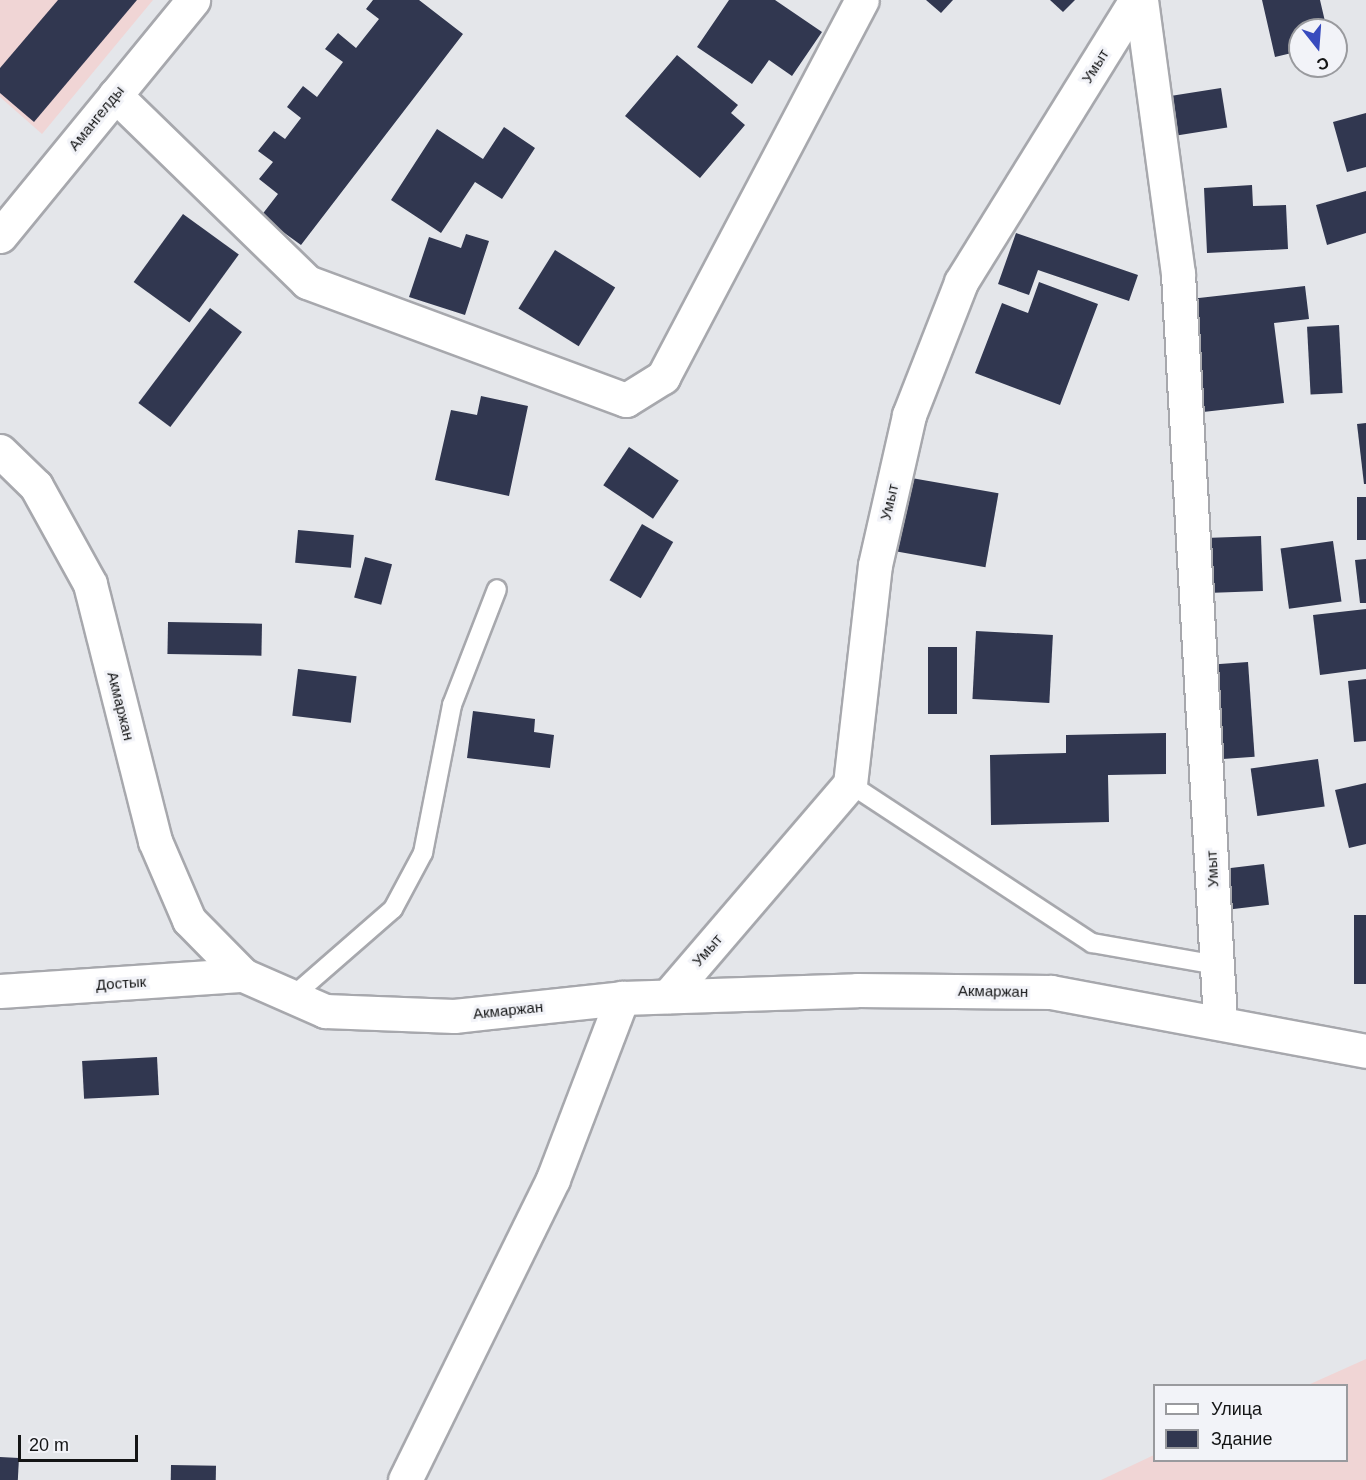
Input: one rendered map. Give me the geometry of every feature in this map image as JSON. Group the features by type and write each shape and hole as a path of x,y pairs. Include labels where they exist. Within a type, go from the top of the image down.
{"street":[{"name":"Амангелды","path":"0,236 193,0"},
{"path":"115,95 307,282 626,400 663,377 862,0"},
{"name":"Умыт","path":"668,996 850,784 875,565 909,415 961,282 1136,0"},
{"name":"Умыт","path":"1141,0 1178,274 1220,1020"},
{"name":"Акмаржан","path":"0,451 36,486 90,584 155,841 189,920 243,975 292,997 325,1011 454,1016 622,998 668,996 1051,992 1220,1020 1366,1051"},
{"name":"Достык","path":"0,991 243,975"},
{"path":"405,1480 553,1179 622,998"}],"lane":[{"path":"292,997 393,909 423,853 452,705 497,589"},
{"path":"850,784 1092,943 1217,965"}],"shaded area":[{"path":"0,0 153,0 42,134 0,97"},
{"path":"1366,1359 1366,1480 1101,1480 1153,1455 1153,1462 1348,1462 1348,1384 1310,1384"}],"building":[{"path":"58,0 137,0 34,122 0,93 0,68"},
{"path":"373,0 419,0 463,34 301,245 261,216 278,194 259,179 273,162 258,151 274,131 285,139 301,118 287,107 303,86 317,97 343,62 325,49 338,33 356,48 379,19 366,9"},
{"path":"729,0 775,0 822,32 792,76 769,60 752,84 697,47"},
{"path":"926,0 953,0 941,13"},
{"path":"1050,0 1075,0 1063,12"},
{"path":"1262,0 1320,0 1324,18 1288,18 1288,54 1275,57"},
{"path":"677,55 738,105 731,113 745,125 700,178 625,116"},
{"path":"1221,88 1227,128 1172,136 1166,97"},
{"path":"1366,113 1366,167 1347,172 1333,122"},
{"path":"504,127 535,148 502,199 475,182 441,233 391,200 437,129 483,159"},
{"path":"1252,185 1253,206 1286,205 1288,249 1207,253 1204,188"},
{"path":"1366,191 1366,233 1327,245 1316,205"},
{"path":"183,214 239,255 189,323 134,282"},
{"path":"1016,233 1138,275 1129,301 1038,270 1029,295 998,284"},
{"path":"466,234 489,241 465,315 409,297 429,237 461,248"},
{"path":"555,250 615,288 579,346 518,309"},
{"path":"1039,282 1098,304 1060,405 975,373 1002,303 1028,313"},
{"path":"1305,286 1309,319 1274,323 1284,403 1203,412 1190,299"},
{"path":"210,308 242,332 170,427 138,403"},
{"path":"1339,325 1343,393 1311,395 1307,327"},
{"path":"481,396 528,406 509,496 435,480 451,410 477,415"},
{"path":"1366,423 1366,484 1364,484 1357,424"},
{"path":"629,447 679,481 653,519 603,485"},
{"path":"900,476 998,493 985,567 887,550"},
{"path":"1357,497 1366,497 1366,540 1357,540"},
{"path":"642,524 673,542 641,598 610,580"},
{"path":"298,530 354,535 351,568 295,563"},
{"path":"1261,536 1263,591 1186,594 1184,539"},
{"path":"1333,541 1341,601 1289,609 1281,548"},
{"path":"365,557 392,564 381,605 354,598"},
{"path":"1366,559 1366,603 1360,603 1355,560"},
{"path":"1366,609 1366,669 1320,675 1313,615"},
{"path":"168,622 262,624 261,656 167,654"},
{"path":"976,631 1053,635 1049,703 972,699"},
{"path":"928,647 957,647 957,714 928,714"},
{"path":"1248,662 1255,757 1202,760 1195,666"},
{"path":"298,669 357,676 351,723 292,716"},
{"path":"1366,679 1366,741 1354,742 1348,681"},
{"path":"473,711 535,719 534,732 554,735 550,768 467,758"},
{"path":"1166,733 1166,774 1108,775 1109,822 991,825 990,755 1066,753 1066,735"},
{"path":"1318,759 1325,807 1257,816 1251,768"},
{"path":"1366,783 1366,844 1349,848 1335,790"},
{"path":"1264,864 1269,905 1225,910 1220,869"},
{"path":"1354,915 1366,915 1366,984 1354,984"},
{"path":"157,1057 159,1095 84,1099 82,1061"},
{"path":"0,1457 19,1458 18,1480 0,1480"},
{"path":"171,1465 216,1466 216,1480 171,1480"}]}
